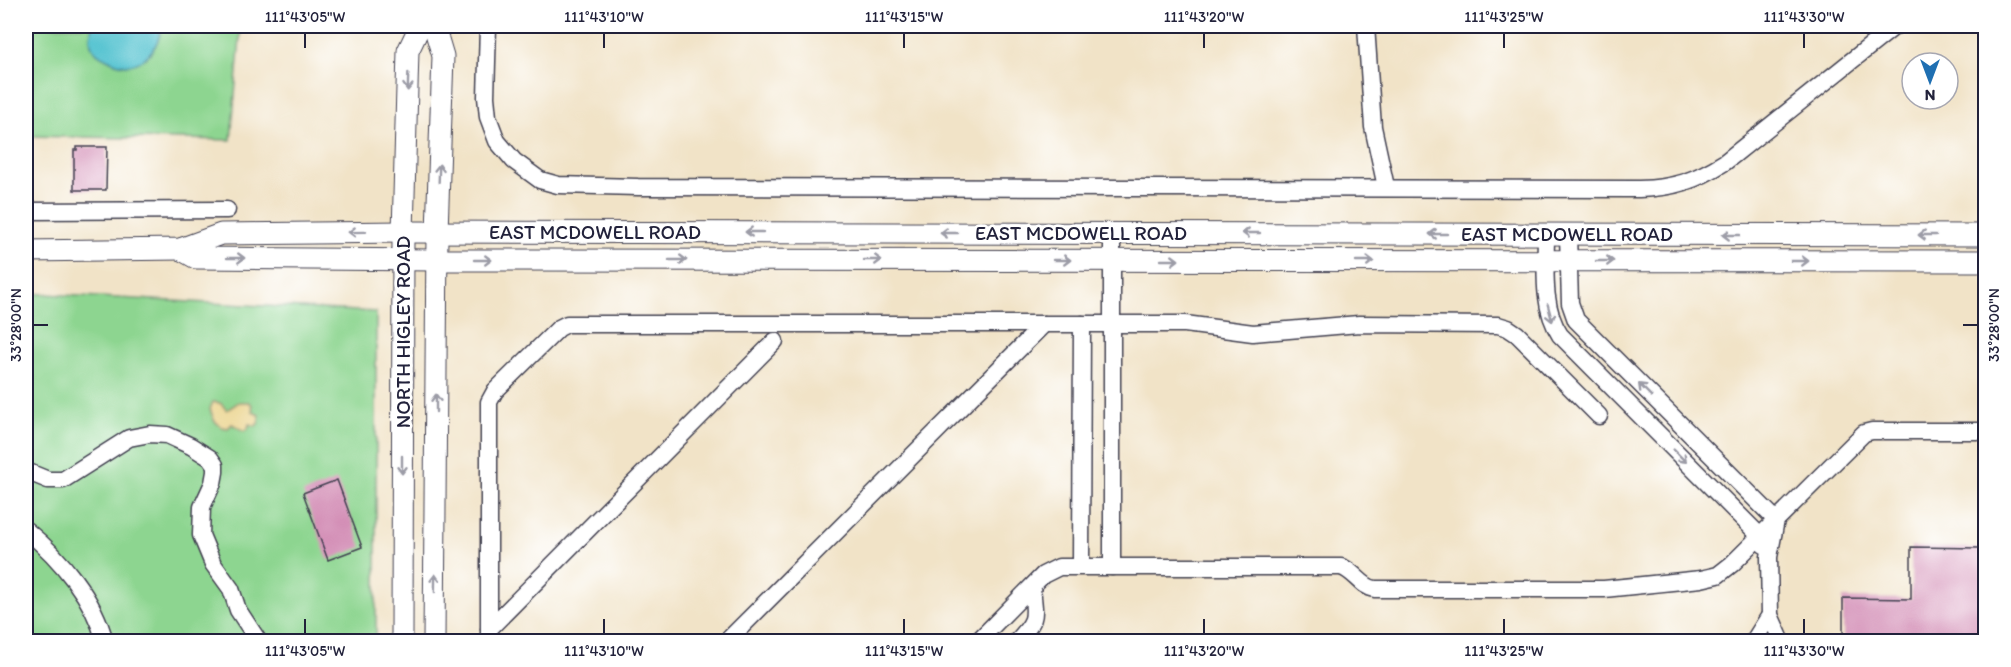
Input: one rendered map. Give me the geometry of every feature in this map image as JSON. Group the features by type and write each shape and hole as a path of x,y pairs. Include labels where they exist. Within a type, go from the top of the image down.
{"main road":[{"name":"NORTH HIGLEY ROAD","path":"402,642 403,232 408,51 420,26"},
{"name":"NORTH HIGLEY ROAD","path":"434,26 443,56 437,232 434,642"},
{"name":"EAST MCDOWELL ROAD","path":"26,250 180,249 221,234 403,232 1986,235"},
{"name":"EAST MCDOWELL ROAD","path":"180,249 196,258 403,260 1986,261"}],"street":[{"path":"488,26 486,97 491,128 497,141 514,161 540,180 558,185 607,187 1639,189 1663,188 1704,176 1725,162 1895,26"},
{"path":"1366,26 1373,127 1386,188"},
{"path":"26,211 227,210"},
{"path":"1112,233 1112,567"},
{"path":"1546,234 1549,312 1555,328 1564,341 1760,536 1769,557"},
{"path":"1568,234 1570,303 1576,320 1776,520"},
{"path":"489,635 489,402 495,391 563,325 572,323 1194,324 1253,333 1359,324 1503,326 1517,334 1599,416"},
{"path":"726,642 1044,324"},
{"path":"1081,566 1082,324"},
{"path":"489,635 776,341"},
{"path":"977,642 1043,575 1054,568 1081,566 1341,567 1375,590 1604,589 1701,579 1718,574 1732,564 1860,436 1868,432 1986,431"},
{"path":"26,471 48,480 63,480 129,438 150,434 167,435 210,458 215,472 213,483 202,507 201,535 213,564 231,589 238,610 259,642"},
{"path":"1776,520 1769,557 1770,615 1782,642"},
{"path":"26,530 74,578 95,615 105,642"},
{"path":"1016,642 1034,620 1032,588"},
{"path":"1753,642 1770,615"}],"green space":[{"path":"26,26 241,26 231,140 26,136"},
{"path":"26,293 376,312 376,641 26,641"}],"sand":[{"path":"213,402 220,403 227,410 239,402 249,402 253,412 259,415 259,422 256,426 249,424 248,429 244,431 232,424 228,428 221,427 214,420 210,409"}],"water":[{"path":"92,26 162,26 156,45 150,53 137,63 128,65 109,60 94,50 90,40"}],"building":[{"path":"77,147 107,147 106,190 74,190 74,150 77,150"},
{"path":"337,480 362,547 328,560 303,493"},
{"path":"1980,537 1986,537 1986,642 1843,642 1843,598 1911,599 1911,547 1979,548"}]}
